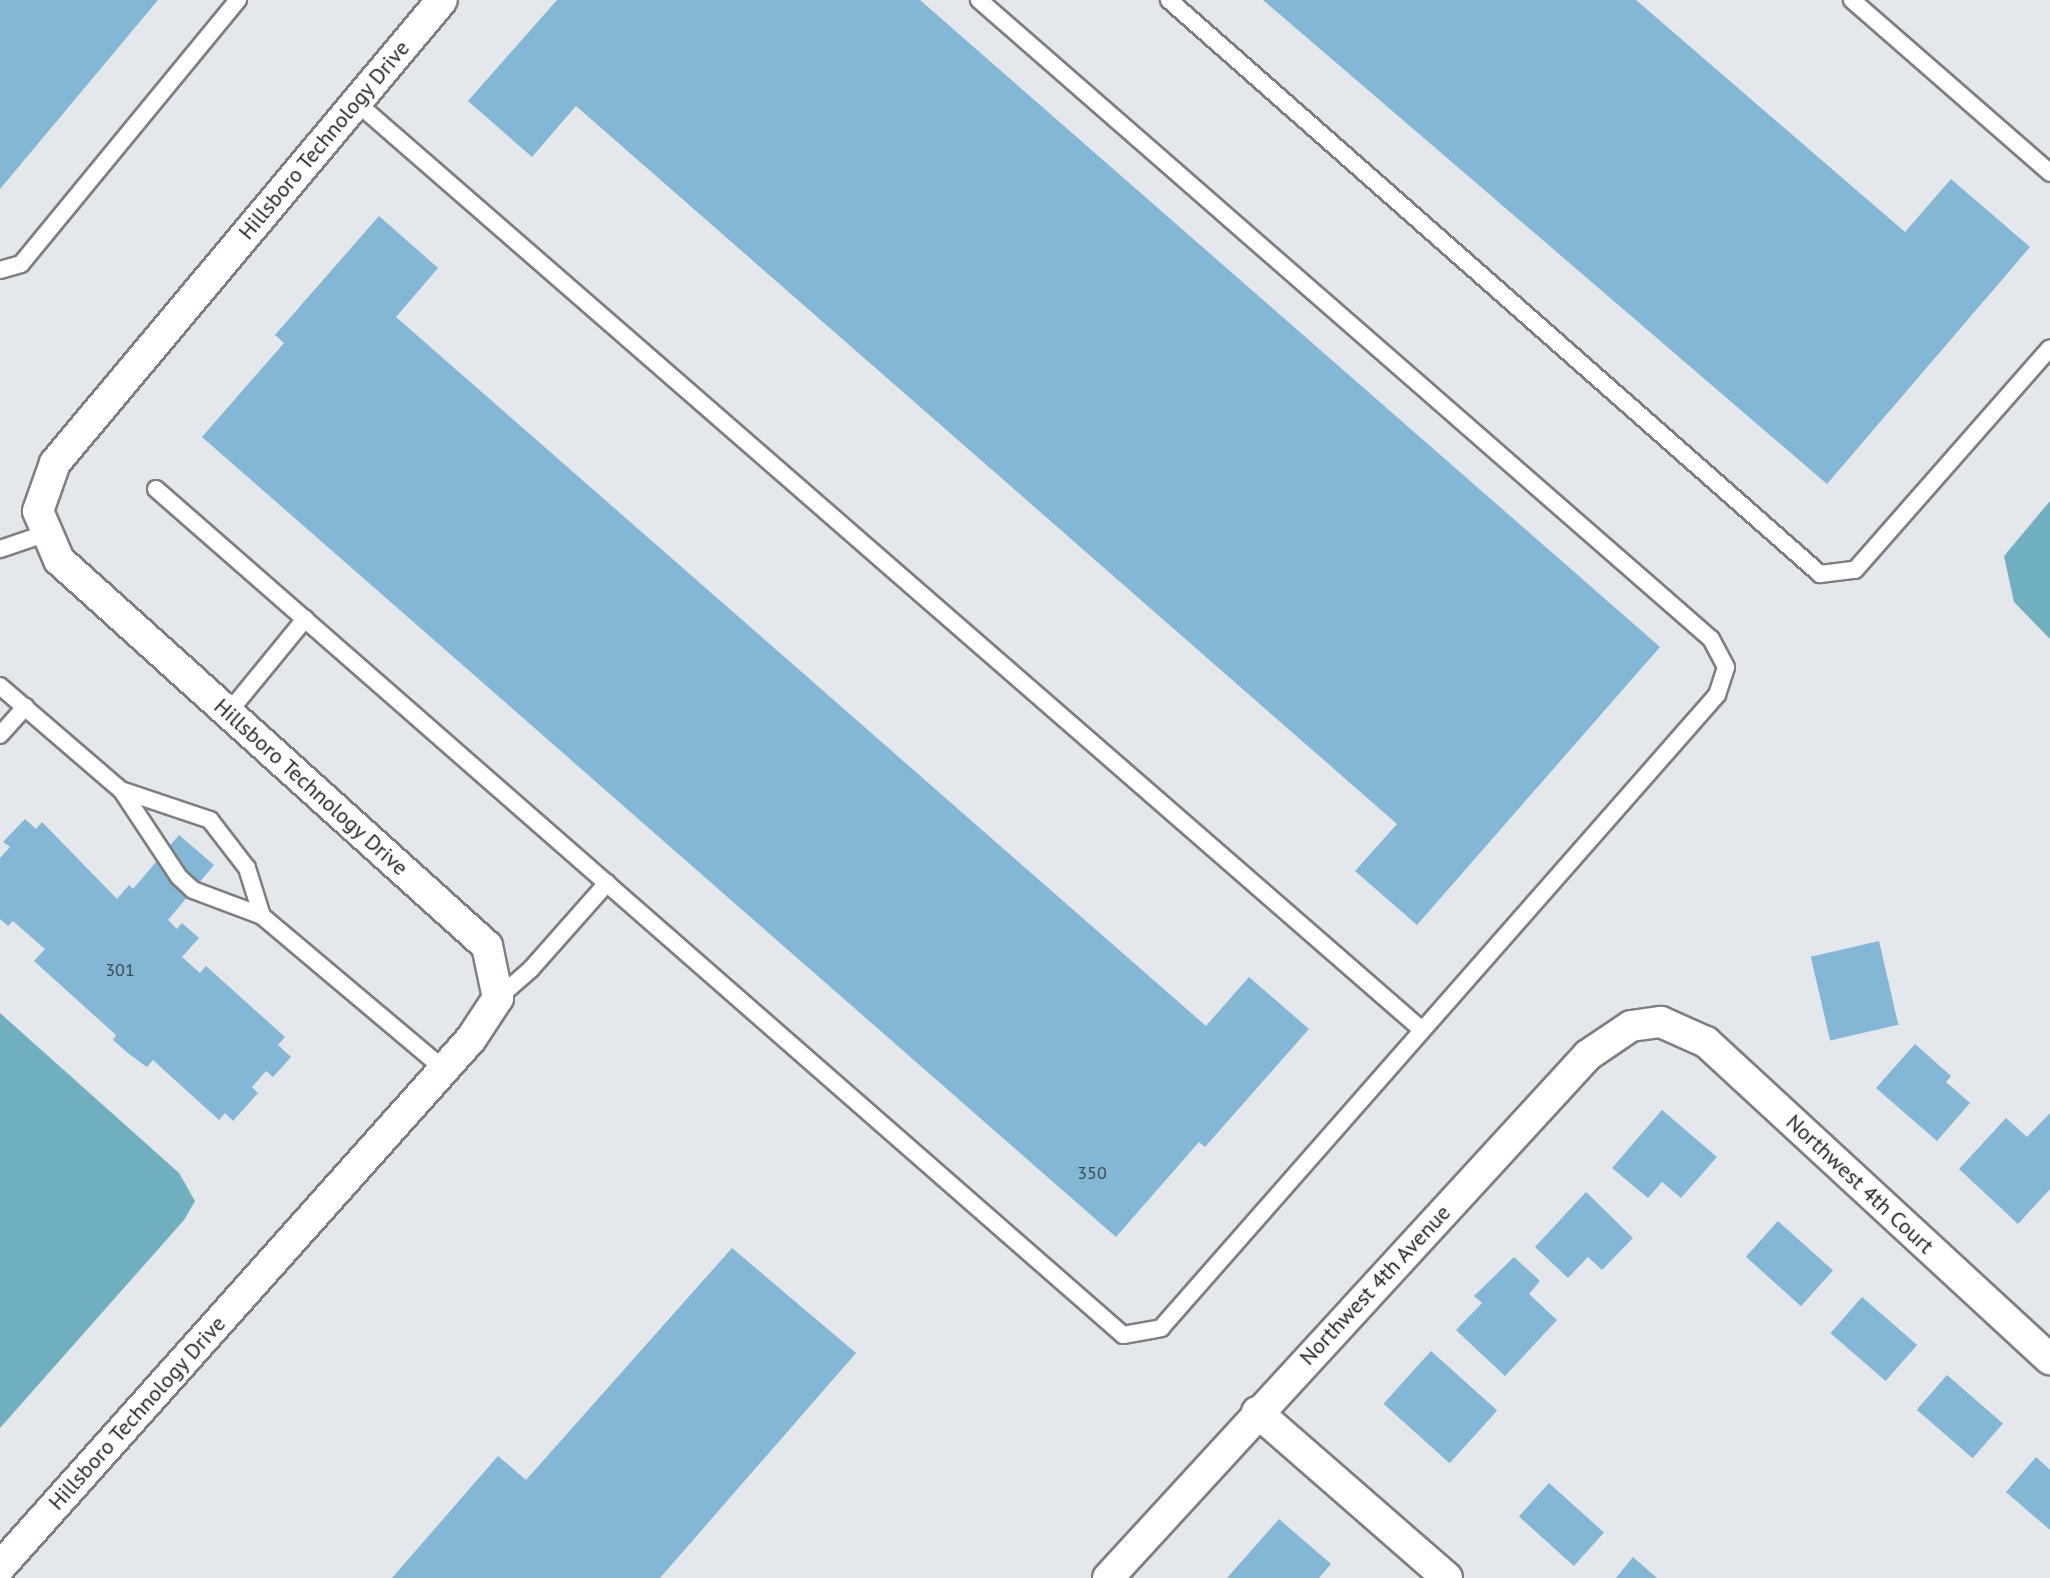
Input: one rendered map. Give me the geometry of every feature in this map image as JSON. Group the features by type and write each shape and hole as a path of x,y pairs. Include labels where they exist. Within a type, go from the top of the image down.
{"street":[{"name":"Hillsboro Technology Drive","path":"0,1567 444,1069 498,998 487,946 59,560 38,511 55,463 442,0"},
{"name":"Northwest 4th Court","path":"1661,1022 1706,1042 2050,1359"},
{"name":"Northwest 4th Avenue","path":"1108,1578 1257,1412 1588,1055 1631,1026 1661,1022"},
{"path":"1257,1412 1447,1578"}],"lane":[{"path":"0,270 21,264 238,0"},
{"path":"156,489 1123,1335 1161,1328 1717,695 1726,667 1711,639 979,0"},
{"path":"1169,0 1820,574 1855,570 2050,348"},
{"path":"1852,0 2050,173"},
{"path":"356,102 1422,1030"},
{"path":"0,549 47,533"},
{"path":"228,713 305,619"},
{"path":"0,686 122,791 179,877 211,898 262,916 444,1069"},
{"path":"0,735 25,707"},
{"path":"122,791 210,820 247,868 262,916"},
{"path":"498,998 560,939 607,883"}],"water":[{"path":"2050,501 2050,639 2014,602 2004,556"},
{"path":"0,1013 179,1173 195,1201 184,1220 0,1428"}],"building":[{"path":"0,0 158,0 0,189"},
{"path":"557,0 920,0 1660,647 1417,925 1355,871 1397,824 576,106 532,157 468,101"},
{"path":"1263,0 1636,0 1905,232 1951,179 2030,247 1827,484"},
{"path":"379,216 438,268 396,317 1206,1026 1249,977 1309,1029 1205,1147 1199,1142 1116,1237 202,437 284,343 275,335"},
{"path":"25,819 36,829 42,822 117,899 129,885 133,889 179,835 214,865 168,920 177,929 182,923 199,938 182,957 200,973 206,966 285,1037 278,1045 291,1057 273,1077 266,1071 252,1087 258,1093 233,1121 225,1113 219,1120 153,1060 147,1067 129,1054 113,1040 116,1035 34,961 45,949 13,921 8,926 0,919 0,858 10,847 3,842"},
{"path":"1879,941 1898,1025 1830,1041 1811,957"},
{"path":"1915,1044 1951,1076 1946,1082 1970,1103 1937,1141 1876,1088"},
{"path":"1662,1110 1717,1157 1681,1198 1662,1182 1648,1198 1612,1168"},
{"path":"2050,1113 2050,1189 2018,1224 1959,1169 2006,1118 2027,1137"},
{"path":"1586,1192 1633,1238 1602,1270 1588,1257 1568,1278 1535,1247"},
{"path":"1778,1221 1833,1271 1801,1306 1746,1257"},
{"path":"732,1248 856,1353 660,1578 392,1578 498,1456 526,1480"},
{"path":"1514,1257 1540,1281 1529,1294 1557,1320 1505,1376 1456,1330 1482,1303 1474,1296"},
{"path":"1862,1297 1917,1345 1886,1381 1831,1333"},
{"path":"1431,1351 1497,1411 1450,1463 1383,1404"},
{"path":"1947,1375 2003,1424 1973,1458 1917,1410"},
{"path":"2036,1457 2050,1470 2050,1530 2006,1492"},
{"path":"1549,1483 1604,1533 1574,1566 1519,1516"},
{"path":"1279,1519 1331,1564 1319,1578 1227,1578"},
{"path":"1633,1557 1657,1578 1616,1578"}]}
